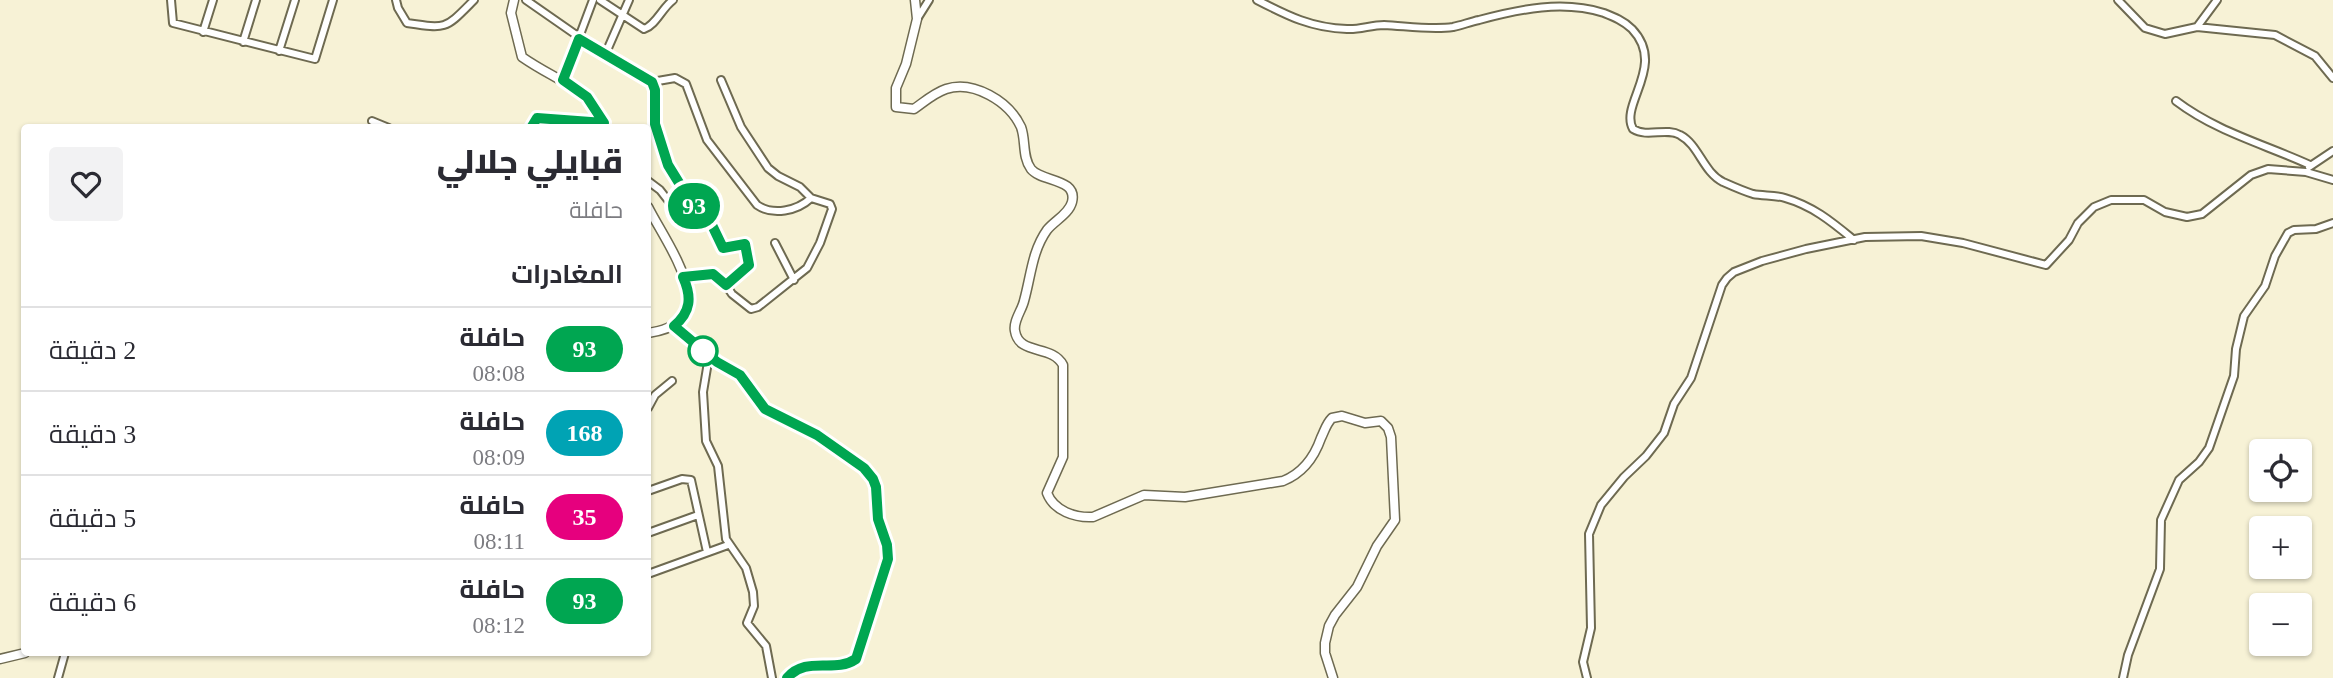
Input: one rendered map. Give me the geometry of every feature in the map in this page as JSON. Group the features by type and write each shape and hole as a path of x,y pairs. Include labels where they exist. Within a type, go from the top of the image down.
{"main road":[{"path":"514,0 511,13 522,57 587,97 604,124"},
{"path":"915,0 917,19 903,73 895,88 896,107 914,109 933,95 954,87 972,88 985,93 1006,108 1017,122 1031,169 1067,186 1071,191 1073,199 1070,207 1050,226 1039,245 1029,271 1024,301 1014,326 1024,345 1053,354 1060,358 1063,365 1063,457 1047,493 1051,502 1063,511 1085,518 1144,495 1185,497 1283,481 1308,464 1332,418 1342,416 1365,423 1381,421 1388,428 1395,520 1377,546 1357,587 1329,626 1325,653 1334,678"},
{"path":"651,213 688,291 688,307 681,320 674,326 651,332"},
{"path":"0,659 21,654"}],"street":[{"path":"173,0 173,23 315,60 333,0"},
{"path":"203,32 213,0"},
{"path":"243,42 256,0"},
{"path":"279,51 295,0"},
{"path":"397,0 398,8 407,23 437,28 451,23 474,0"},
{"path":"526,0 579,39 652,82 655,90 657,134 668,165 697,212 711,223 723,248 745,244 749,265 726,285"},
{"path":"563,80 593,0"},
{"path":"600,0 646,29 673,0"},
{"path":"605,55 629,0"},
{"path":"917,19 929,0"},
{"path":"1257,0 1301,22 1349,30 1374,25 1454,27 1537,7 1560,5 1587,7 1620,19 1632,29 1639,40 1645,59 1644,78 1630,119 1633,129 1648,134 1672,131 1681,135 1714,177 1753,194 1781,197 1800,203 1825,215 1854,240"},
{"path":"1537,7 1544,0"},
{"path":"2118,0 2145,28 2165,34 2197,27 2276,35 2315,56 2333,78"},
{"path":"2197,27 2217,0"},
{"path":"652,82 675,78 686,85 707,140 757,205 765,211 780,212 806,203 811,198"},
{"path":"683,277 713,274 751,309 758,307 807,268 831,216 830,204 811,198 800,187 768,168 741,127 722,80"},
{"path":"2176,101 2219,128 2333,180"},
{"path":"533,124 537,118 588,124"},
{"path":"372,121 380,124"},
{"path":"1587,678 1583,662 1591,628 1589,534 1601,505 1664,433 1674,404 1690,379 1722,285 1734,272 1762,261 1854,240 1921,236 1963,243 2046,265 2068,240 2078,223 2094,207 2111,200 2144,200 2165,212 2187,217 2202,214 2259,172 2268,169 2308,169 2333,151"},
{"path":"651,183 681,216 688,218 697,212"},
{"path":"2123,678 2131,645 2160,569 2161,520 2179,480 2199,462 2209,448 2234,376 2236,349 2244,316 2264,286 2275,256 2288,233 2294,230 2316,229 2333,223"},
{"path":"775,243 794,280"},
{"path":"674,326 709,356 740,375 765,409 817,435 864,468 876,487 878,519 887,545 888,559 856,659 849,664 837,666 813,664 800,667 787,678"},
{"path":"709,356 702,392 708,448 718,466 723,522 728,544 746,568 753,592 754,606 747,623 766,646 772,678"},
{"path":"651,402 655,395 672,381"},
{"path":"651,490 682,479 691,480 707,552"},
{"path":"651,532 698,515"},
{"path":"651,573 728,544"},
{"path":"58,678 64,656"}],"bus line":[{"name":"93","path":"532,124 537,118 604,123 587,97 563,80 579,39 652,82 655,90 655,124 668,165 697,212 711,223 723,248 745,244 749,265 726,285 721,278 713,274 683,277 690,298 686,313 674,326 717,362 740,375 765,409 817,435 864,468 873,479 878,519 887,545 888,559 860,650 856,659 849,664 813,664 800,667 787,678"}]}
